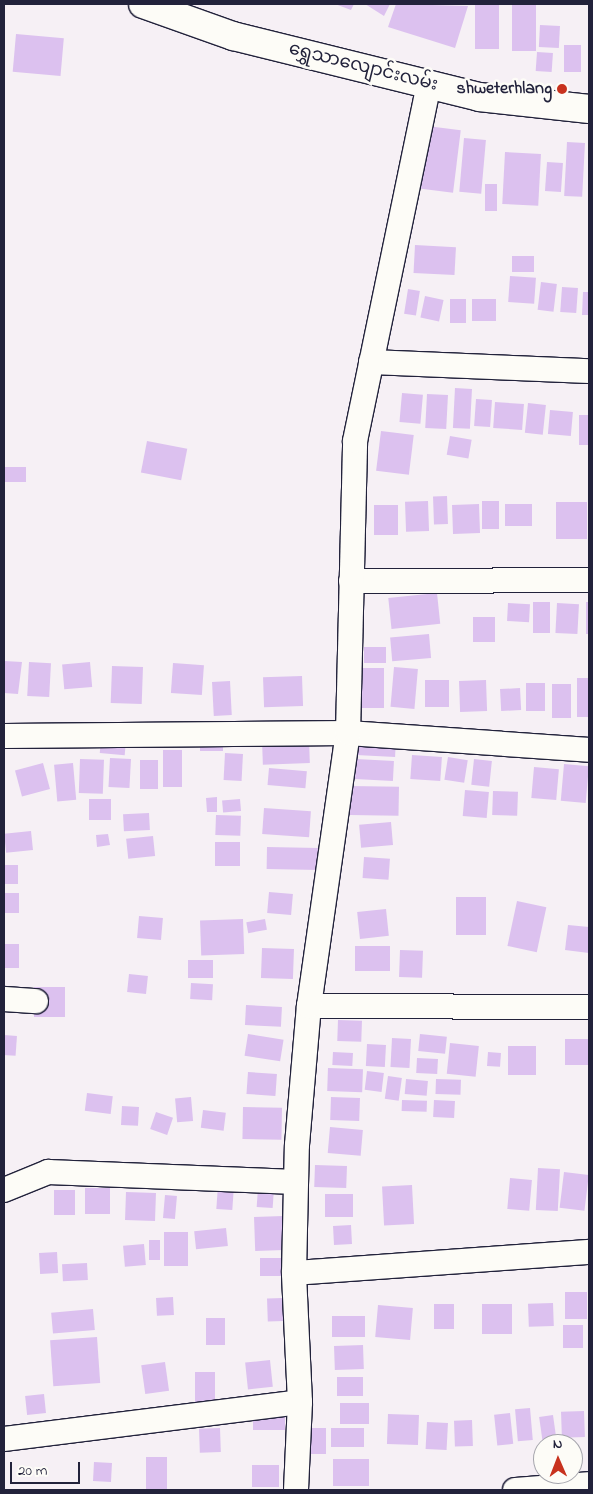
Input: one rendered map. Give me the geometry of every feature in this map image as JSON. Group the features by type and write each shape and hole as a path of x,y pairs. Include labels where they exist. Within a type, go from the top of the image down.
{"street":[{"name":"ရွှေသာလျောင်းလမ်း","path":"143,4 234,36 479,97 589,109"},
{"path":"296,1490 300,1402 294,1273 296,1182 308,1006 348,733 355,441 429,85"},
{"path":"371,362 589,371"},
{"path":"351,581 589,580"},
{"path":"4,736 348,733 589,750"},
{"path":"4,999 36,1001"},
{"path":"308,1006 589,1007"},
{"path":"4,1190 48,1172 296,1182"},
{"path":"294,1273 589,1252"},
{"path":"4,1439 300,1402"},
{"path":"515,1490 589,1484"}],"building":[{"path":"335,4 354,4 351,10"},
{"path":"365,4 390,4 384,16"},
{"path":"396,4 468,6 455,48 388,27"},
{"path":"475,4 499,4 499,49 475,49"},
{"path":"512,4 536,4 536,51 512,51"},
{"path":"540,25 560,26 559,48 539,47"},
{"path":"16,34 64,38 61,76 13,72"},
{"path":"564,45 581,45 581,72 564,72"},
{"path":"537,52 553,53 552,72 536,71"},
{"path":"427,126 461,130 453,193 419,189"},
{"path":"464,138 486,140 481,194 459,192"},
{"path":"567,142 585,143 582,197 564,196"},
{"path":"505,152 541,154 538,206 502,204"},
{"path":"547,162 563,163 561,192 545,191"},
{"path":"485,184 497,184 497,211 485,211"},
{"path":"415,245 456,247 454,275 414,273"},
{"path":"512,256 534,256 534,272 512,272"},
{"path":"510,276 536,278 534,304 508,302"},
{"path":"541,282 557,284 553,312 538,310"},
{"path":"562,287 578,288 576,313 560,312"},
{"path":"408,289 420,291 416,316 404,314"},
{"path":"583,292 589,292 589,315 582,315"},
{"path":"425,296 444,300 439,321 420,318"},
{"path":"450,299 466,299 466,323 450,323"},
{"path":"472,299 496,299 496,321 472,321"},
{"path":"455,388 472,389 470,429 453,428"},
{"path":"402,393 423,395 420,424 399,422"},
{"path":"427,394 448,395 446,429 425,428"},
{"path":"476,399 492,400 490,427 474,426"},
{"path":"495,402 524,404 522,430 493,428"},
{"path":"528,403 546,405 543,435 525,433"},
{"path":"550,410 573,412 571,436 548,434"},
{"path":"579,415 589,415 589,445 579,445"},
{"path":"381,431 414,435 409,475 376,471"},
{"path":"450,436 472,440 468,459 447,455"},
{"path":"147,441 187,449 181,480 141,472"},
{"path":"4,467 26,467 26,482 4,482"},
{"path":"433,496 447,496 448,524 434,524"},
{"path":"428,501 429,531 406,532 405,502"},
{"path":"482,501 499,501 499,529 482,529"},
{"path":"556,502 587,502 587,539 556,539"},
{"path":"479,504 480,533 453,534 452,505"},
{"path":"505,504 532,504 532,526 505,526"},
{"path":"374,505 398,505 398,535 374,535"},
{"path":"437,593 440,624 392,629 388,598"},
{"path":"533,602 550,602 550,633 533,633"},
{"path":"586,602 589,602 589,634 586,634"},
{"path":"508,603 530,604 529,622 507,621"},
{"path":"557,603 579,604 577,634 555,633"},
{"path":"473,617 495,617 495,642 473,642"},
{"path":"429,634 431,658 392,661 390,637"},
{"path":"364,647 386,647 386,663 364,663"},
{"path":"4,661 22,662 18,694 4,693"},
{"path":"29,662 51,663 49,697 27,696"},
{"path":"90,662 92,687 64,689 62,664"},
{"path":"173,663 204,665 202,695 171,693"},
{"path":"112,666 143,667 142,704 111,703"},
{"path":"394,667 418,669 414,709 391,707"},
{"path":"358,668 384,668 384,708 358,708"},
{"path":"302,676 303,706 264,707 263,677"},
{"path":"577,678 589,678 589,717 577,717"},
{"path":"425,680 449,680 449,707 425,707"},
{"path":"486,680 487,711 460,712 459,681"},
{"path":"230,681 232,715 214,716 212,682"},
{"path":"526,683 545,683 545,711 526,711"},
{"path":"552,684 571,684 571,718 552,718"},
{"path":"520,688 521,710 501,711 500,689"},
{"path":"357,738 396,740 395,757 356,755"},
{"path":"101,739 126,741 125,755 100,753"},
{"path":"309,739 310,763 263,765 262,741"},
{"path":"200,740 223,740 223,751 200,751"},
{"path":"163,750 182,750 182,787 163,787"},
{"path":"225,753 243,754 242,781 224,780"},
{"path":"412,755 442,757 440,781 410,779"},
{"path":"448,757 468,760 464,783 444,780"},
{"path":"110,758 131,759 129,788 108,787"},
{"path":"80,759 104,760 103,794 79,793"},
{"path":"356,759 394,761 393,781 355,779"},
{"path":"474,759 492,761 489,787 471,785"},
{"path":"140,760 158,760 158,789 140,789"},
{"path":"43,763 50,789 22,797 15,771"},
{"path":"73,763 76,800 57,802 54,765"},
{"path":"564,764 589,766 586,803 561,801"},
{"path":"534,767 559,769 556,800 531,798"},
{"path":"269,768 307,771 305,788 268,785"},
{"path":"350,786 399,787 398,816 349,815"},
{"path":"465,790 489,792 487,818 463,816"},
{"path":"493,791 518,792 517,816 492,815"},
{"path":"217,797 217,812 207,812 206,798"},
{"path":"89,799 111,799 111,820 89,820"},
{"path":"240,799 241,811 223,813 222,801"},
{"path":"264,808 311,811 309,837 262,834"},
{"path":"149,813 150,830 124,831 123,814"},
{"path":"216,815 241,816 240,836 215,835"},
{"path":"391,822 393,845 361,848 359,825"},
{"path":"31,831 33,850 6,853 4,834"},
{"path":"108,834 110,845 97,847 96,835"},
{"path":"153,836 155,856 128,859 126,839"},
{"path":"215,842 240,842 240,866 215,866"},
{"path":"267,847 319,848 319,870 267,869"},
{"path":"364,857 390,859 388,880 363,878"},
{"path":"4,865 18,865 18,884 4,884"},
{"path":"269,892 293,894 291,915 267,913"},
{"path":"4,893 19,893 19,913 4,913"},
{"path":"456,897 486,897 486,935 456,935"},
{"path":"517,901 546,907 537,952 507,946"},
{"path":"386,909 389,936 360,939 357,912"},
{"path":"139,916 163,918 161,940 137,938"},
{"path":"243,919 244,954 201,955 200,921"},
{"path":"265,919 267,930 248,933 246,922"},
{"path":"568,925 589,927 589,953 565,950"},
{"path":"4,944 19,944 19,968 4,968"},
{"path":"355,946 390,946 390,971 355,971"},
{"path":"262,948 294,949 293,979 261,978"},
{"path":"400,950 423,951 422,978 399,977"},
{"path":"188,960 213,960 213,978 188,978"},
{"path":"129,974 148,976 146,994 127,992"},
{"path":"191,983 213,984 212,1000 190,999"},
{"path":"34,987 65,987 65,1017 34,1017"},
{"path":"246,1005 282,1007 281,1027 245,1025"},
{"path":"338,1020 362,1021 361,1042 337,1041"},
{"path":"248,1034 284,1040 280,1061 245,1056"},
{"path":"420,1034 447,1037 445,1054 418,1051"},
{"path":"4,1035 17,1036 16,1056 4,1055"},
{"path":"392,1038 411,1039 409,1068 390,1067"},
{"path":"565,1039 589,1039 589,1065 565,1065"},
{"path":"450,1043 479,1046 476,1077 447,1074"},
{"path":"367,1044 386,1045 385,1067 366,1066"},
{"path":"508,1046 536,1046 536,1075 508,1075"},
{"path":"333,1052 353,1053 352,1066 332,1065"},
{"path":"488,1052 501,1053 500,1067 487,1066"},
{"path":"417,1058 438,1059 437,1074 416,1073"},
{"path":"328,1068 363,1069 362,1092 327,1091"},
{"path":"367,1071 384,1073 382,1092 365,1090"},
{"path":"248,1072 277,1074 275,1096 246,1094"},
{"path":"388,1076 402,1078 399,1101 385,1099"},
{"path":"406,1079 428,1081 427,1096 405,1094"},
{"path":"436,1079 461,1080 460,1095 435,1094"},
{"path":"87,1093 113,1096 111,1114 85,1111"},
{"path":"191,1097 193,1121 177,1122 175,1098"},
{"path":"331,1097 360,1098 359,1121 330,1120"},
{"path":"402,1100 427,1101 427,1112 402,1111"},
{"path":"434,1100 455,1101 454,1118 433,1117"},
{"path":"122,1106 139,1107 138,1126 121,1125"},
{"path":"243,1107 282,1108 281,1140 242,1139"},
{"path":"203,1110 226,1113 224,1131 201,1128"},
{"path":"156,1112 173,1118 167,1135 150,1129"},
{"path":"330,1127 363,1130 361,1156 328,1153"},
{"path":"315,1165 347,1166 346,1188 314,1187"},
{"path":"538,1168 560,1169 558,1211 536,1210"},
{"path":"564,1172 589,1175 584,1211 560,1208"},
{"path":"510,1178 532,1180 529,1211 507,1209"},
{"path":"218,1185 234,1186 232,1210 216,1209"},
{"path":"412,1185 414,1224 384,1226 382,1187"},
{"path":"85,1188 110,1188 110,1214 85,1214"},
{"path":"258,1188 274,1189 273,1208 257,1207"},
{"path":"54,1190 75,1190 75,1215 54,1215"},
{"path":"126,1192 156,1193 155,1221 125,1220"},
{"path":"325,1194 353,1194 353,1217 325,1217"},
{"path":"165,1195 177,1196 175,1219 163,1218"},
{"path":"283,1216 284,1250 255,1251 254,1217"},
{"path":"351,1225 352,1244 334,1245 333,1226"},
{"path":"226,1228 228,1246 196,1249 194,1231"},
{"path":"164,1232 188,1232 188,1266 164,1266"},
{"path":"149,1240 160,1240 160,1260 149,1260"},
{"path":"144,1244 146,1265 125,1267 123,1246"},
{"path":"57,1252 58,1273 40,1274 39,1253"},
{"path":"260,1258 285,1258 285,1276 260,1276"},
{"path":"87,1263 88,1280 63,1281 62,1264"},
{"path":"565,1292 587,1292 587,1319 565,1319"},
{"path":"173,1297 174,1315 157,1316 156,1298"},
{"path":"283,1298 284,1321 268,1322 267,1299"},
{"path":"553,1303 554,1326 529,1327 528,1304"},
{"path":"434,1304 454,1304 454,1329 434,1329"},
{"path":"482,1304 512,1304 512,1334 482,1334"},
{"path":"378,1305 413,1308 410,1340 375,1337"},
{"path":"93,1309 95,1330 53,1334 51,1313"},
{"path":"332,1316 365,1316 365,1337 332,1337"},
{"path":"206,1318 225,1318 225,1345 206,1345"},
{"path":"563,1325 583,1325 583,1348 563,1348"},
{"path":"97,1337 100,1383 53,1386 50,1340"},
{"path":"363,1345 364,1369 335,1370 334,1346"},
{"path":"270,1360 273,1387 248,1389 245,1363"},
{"path":"165,1362 169,1391 145,1394 141,1365"},
{"path":"195,1372 215,1372 215,1402 195,1402"},
{"path":"337,1377 363,1377 363,1396 337,1396"},
{"path":"44,1394 46,1413 27,1415 25,1396"},
{"path":"340,1403 369,1403 369,1424 340,1424"},
{"path":"530,1408 533,1440 518,1441 515,1409"},
{"path":"584,1411 585,1437 583,1437 583,1434 562,1434 561,1412"},
{"path":"253,1412 285,1412 285,1430 253,1430"},
{"path":"510,1413 513,1444 497,1446 494,1415"},
{"path":"388,1414 419,1415 418,1445 387,1444"},
{"path":"553,1415 556,1434 542,1434 539,1417"},
{"path":"472,1420 473,1446 455,1447 454,1421"},
{"path":"427,1422 448,1423 447,1450 426,1449"},
{"path":"220,1428 221,1452 200,1453 199,1429"},
{"path":"311,1428 326,1428 326,1454 311,1454"},
{"path":"331,1428 364,1428 364,1447 331,1447"},
{"path":"146,1457 167,1457 167,1490 146,1490"},
{"path":"333,1459 369,1459 369,1486 333,1486"},
{"path":"94,1462 112,1463 111,1482 93,1481"},
{"path":"252,1465 279,1465 279,1487 252,1487"}],"place":[{"name":"shweterhlang","path":"562,89"}]}
